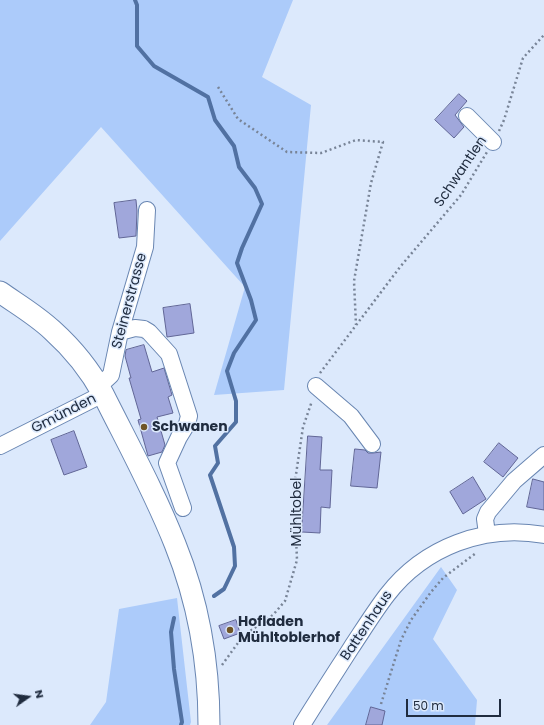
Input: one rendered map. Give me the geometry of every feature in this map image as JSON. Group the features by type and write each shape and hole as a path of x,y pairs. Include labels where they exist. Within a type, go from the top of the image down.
{"main road":[{"name":"Gmünden","path":"0,292 51,329 69,346 87,368 101,390"},
{"path":"101,390 176,545 194,601 207,676 209,725"}],"street":[{"path":"467,116 493,142"},
{"name":"Steinerstrasse","path":"101,390 111,374 120,332 145,247 147,210"},
{"path":"120,332 135,328 144,329 149,332 169,354 189,416 187,424 167,463 183,508"},
{"path":"316,386 351,416 372,444"},
{"name":"Gmünden","path":"0,446 101,390"},
{"path":"484,541 485,519 488,512 514,481 544,455"},
{"name":"Battenhaus","path":"302,725 387,594 410,571 432,555 461,541 484,541 522,532 544,535"}],"path":[{"name":"Schwantlen","path":"356,326 400,268 461,195 493,142 504,120 523,58 544,35"},
{"path":"218,87 238,119 287,152 321,153 356,140 383,142 371,183 354,281 356,326"},
{"name":"Mühltobel","path":"207,676 216,674 243,636 273,615 285,601 297,560 294,488 303,427 321,371 356,326"},
{"path":"381,704 401,640 411,620 443,578 484,541"}],"shaded area":[{"path":"0,0 293,0 262,77 311,105 284,390 214,395 245,287 101,127 0,241"},
{"path":"441,567 457,590 433,639 477,700 475,725 327,725"},
{"path":"177,598 191,722 190,725 90,725 106,702 119,609"}],"building":[{"path":"459,94 467,101 455,115 464,127 454,138 435,120"},
{"path":"136,200 136,236 119,238 114,203"},
{"path":"190,304 194,333 167,337 163,308"},
{"path":"144,345 152,372 164,368 172,395 168,397 173,413 157,417 165,445 162,452 148,456 138,420 141,419 129,378 131,378 125,356 126,350"},
{"path":"74,431 87,467 64,475 51,440"},
{"path":"308,436 322,437 320,470 332,470 330,508 321,507 320,533 302,532"},
{"path":"499,443 518,458 503,477 484,462"},
{"path":"355,449 365,450 368,453 381,452 377,488 351,486"},
{"path":"473,477 486,499 463,514 450,492"},
{"path":"533,479 544,482 544,510 527,507"},
{"name":"Hofladen Mühltoblerhof","path":"236,620 240,633 224,639 219,626"},
{"path":"371,707 385,711 382,725 366,725"}],"waterway":[{"path":"135,0 137,5 137,46 154,66 208,97 215,120 234,146 239,167 255,188 262,204 242,248 237,263 251,300 256,320 234,353 227,371 236,401 236,422 215,446 218,463 210,475 234,547 235,566 224,589 214,596"},
{"path":"174,618 171,632 174,669 182,722 181,725"}],"place":[{"name":"Schwanen","path":"144,427"},
{"name":"Hofladen Mühltoblerhof","path":"230,630"}]}
